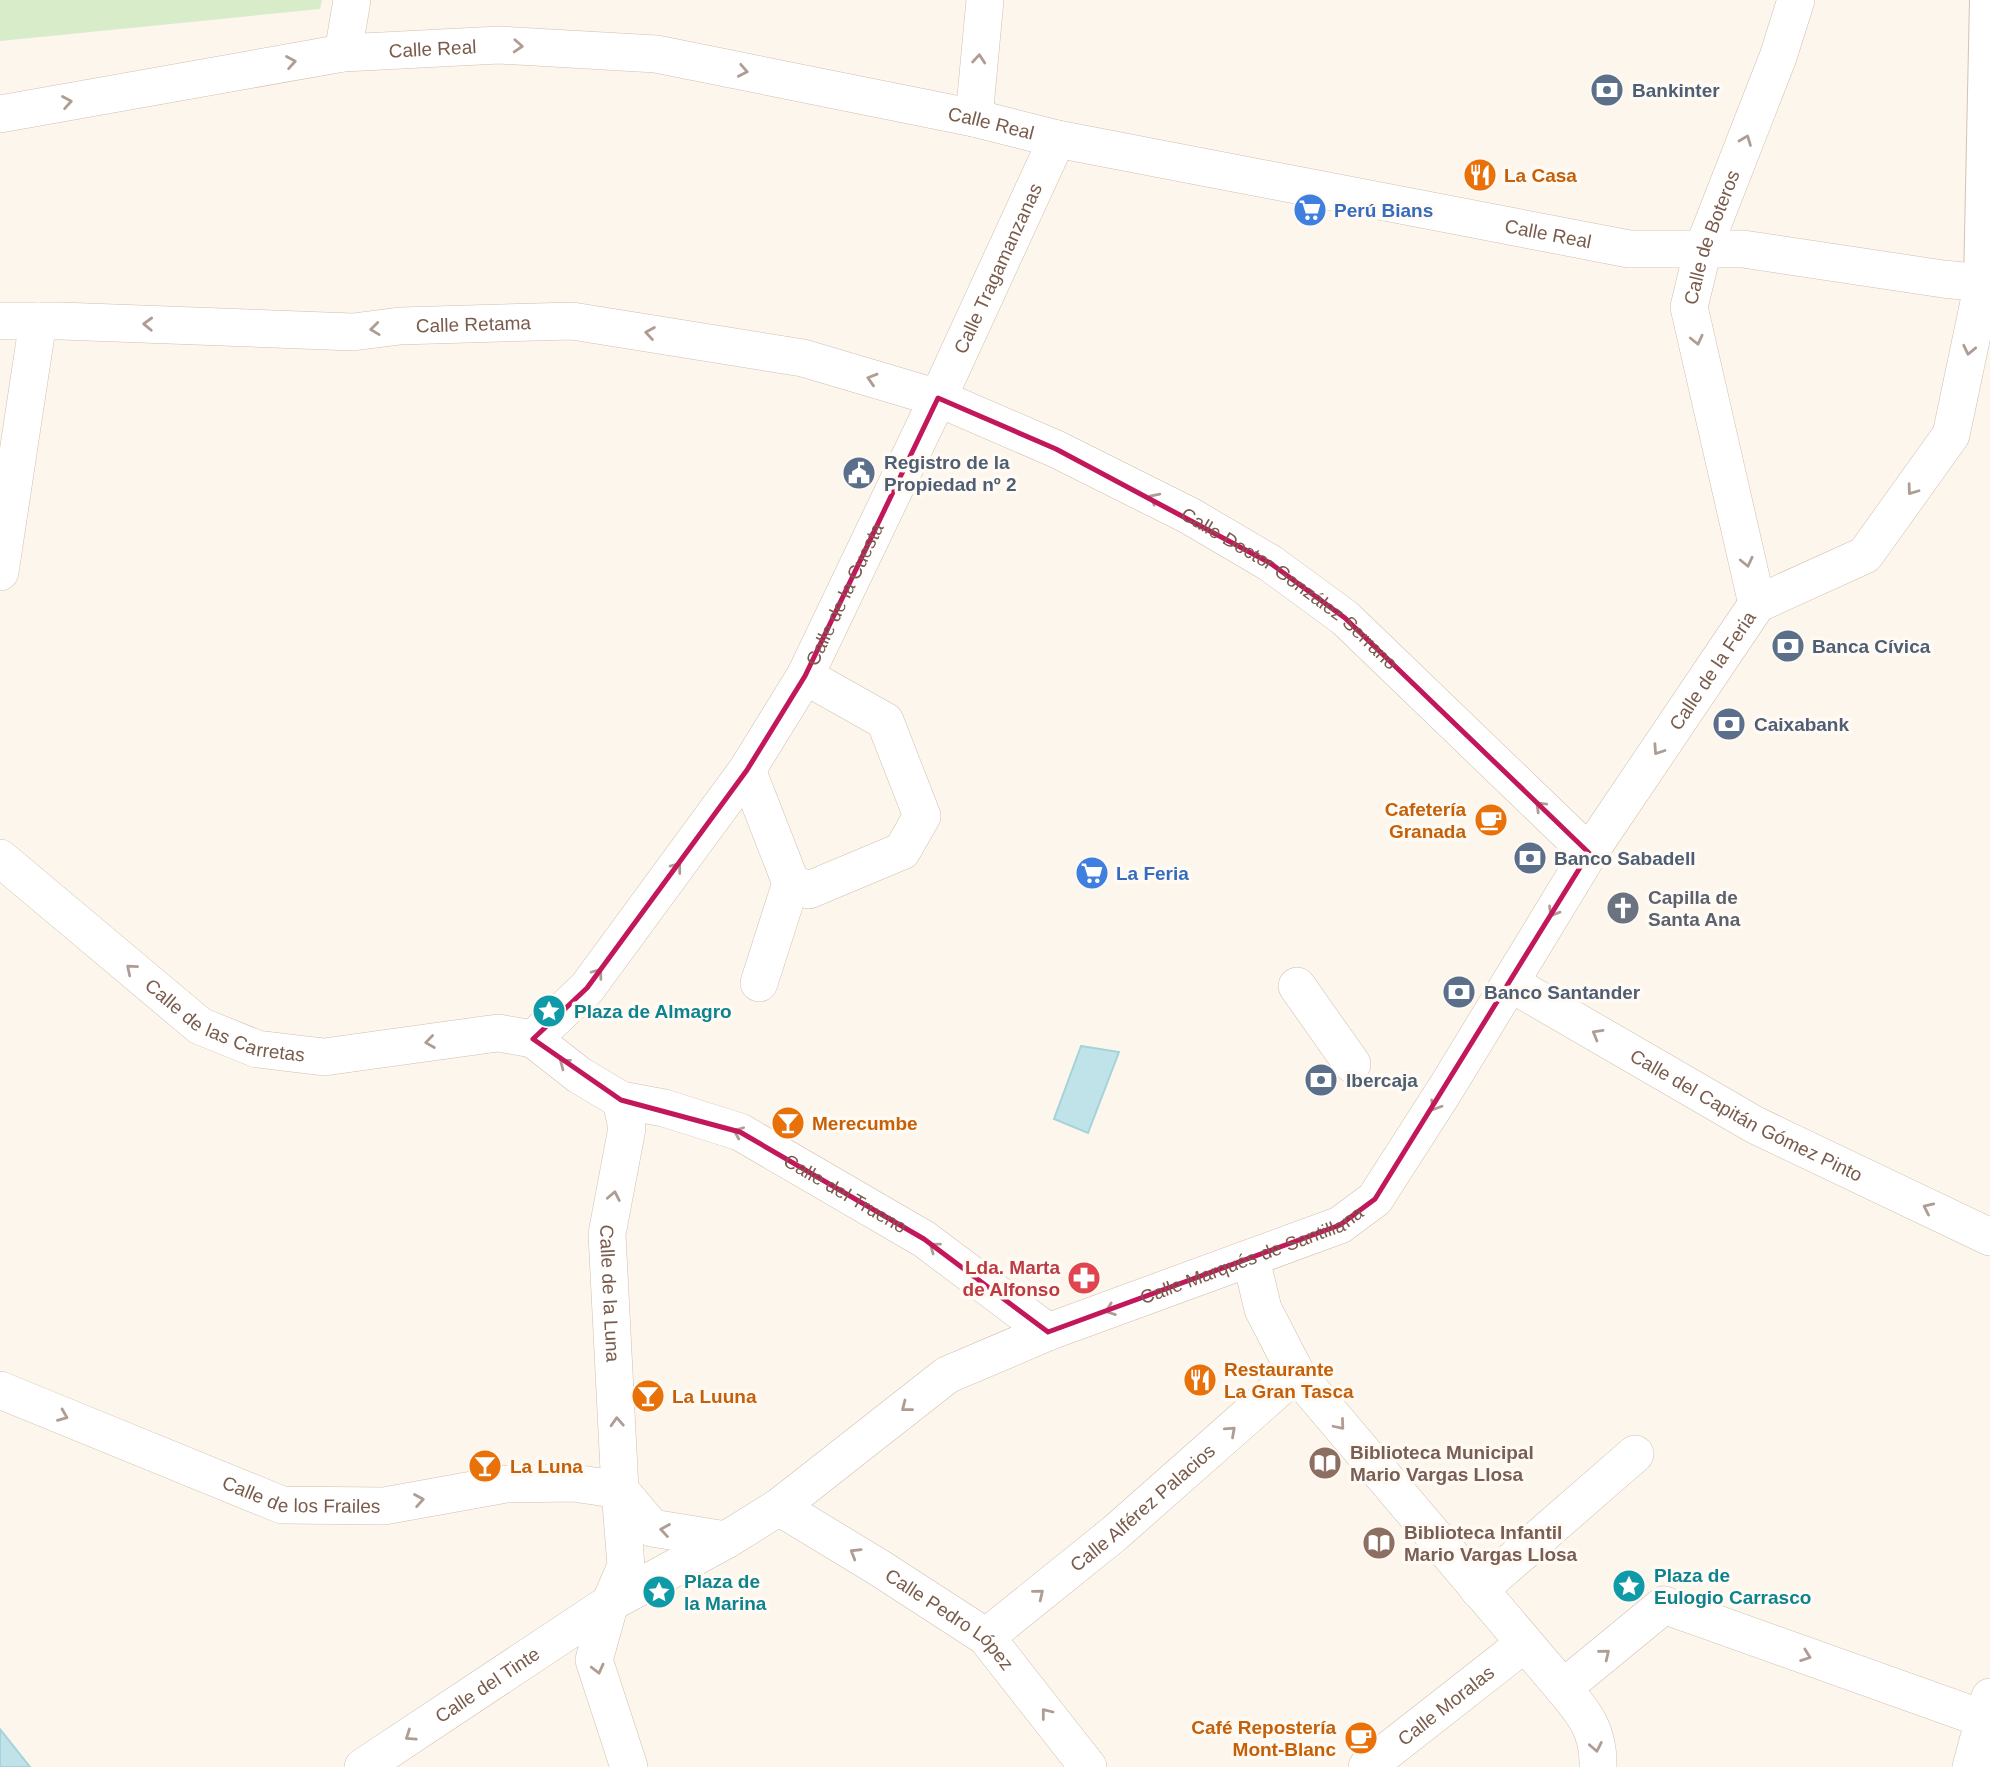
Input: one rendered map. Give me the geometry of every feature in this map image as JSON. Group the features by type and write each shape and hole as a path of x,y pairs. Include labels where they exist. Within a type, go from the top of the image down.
{"street":[{"path":"343,53 352,0"},
{"path":"974,118 985,0"},
{"name":"Calle de Boteros","path":"1756,604 1689,307 1703,250 1778,57 1796,0"},
{"path":"1986,282 1989,0"},
{"name":"Calle Real","path":"0,114 343,53 499,45 656,54 974,118 1057,139 1629,249 1743,249 1986,282"},
{"name":"Calle Tragamanzanas","path":"938,398 1057,139"},
{"name":"Calle de la Feria","path":"1589,853 1756,604 1865,555 1951,435 1986,282"},
{"name":"Calle Retama","path":"0,321 353,332 400,326 572,321 803,358 938,398"},
{"path":"0,572 38,321"},
{"name":"Calle de la Cuesta","path":"533,1039 587,988 747,770 805,677 938,398"},
{"name":"Calle Doctor González Serrano","path":"938,398 1056,449 1190,516 1270,563 1345,618 1589,853"},
{"name":"Calle de la Cuesta","path":"790,883 809,890 902,851 922,816 885,721 805,677"},
{"path":"747,770 790,883 759,983"},
{"name":"Calle Marqués de Santillana","path":"779,1507 947,1375 1048,1332 1340,1225 1375,1199 1589,853"},
{"name":"Calle de las Carretas","path":"0,858 200,1026 257,1049 324,1057 498,1033 533,1039"},
{"name":"Calle del Capitán Gómez Pinto","path":"1510,983 1755,1125 1990,1237"},
{"path":"1297,986 1352,1064"},
{"path":"533,1039 579,1075 621,1100"},
{"name":"Calle del Trueno","path":"621,1100 664,1108 740,1132 924,1239 1048,1332"},
{"name":"Calle de la Luna","path":"620,1490 607,1234 627,1128 621,1100"},
{"path":"1251,1259 1262,1309 1296,1373 1587,1716 1599,1748 1598,1767"},
{"name":"Calle Alférez Palacios","path":"986,1637 1115,1532 1296,1373"},
{"name":"Calle de los Frailes","path":"0,1390 282,1505 384,1506 506,1484 574,1483 620,1490"},
{"path":"1479,1590 1635,1454"},
{"path":"620,1490 652,1528 726,1540"},
{"path":"620,1490 626,1566 610,1603 594,1660 629,1767"},
{"path":"610,1603 726,1540 779,1507"},
{"name":"Calle Pedro López","path":"779,1507 986,1637 1088,1767"},
{"name":"Calle del Tinte","path":"363,1767 610,1603"},
{"path":"1563,1688 1664,1605 1987,1708 1971,1767"},
{"name":"Calle Moralas","path":"1382,1762 1524,1644"}],"highlighted area":[{"path":"938,398 1056,449 1270,563 1345,618 1589,853 1375,1199 1340,1225 1048,1332 924,1239 740,1132 621,1100 533,1039 587,988 747,770 805,676"}],"green space":[{"path":"0,0 322,0 320,9 0,41"}],"water":[{"path":"1081,1046 1119,1052 1088,1133 1054,1119"},
{"path":"0,1729 30,1767 0,1767"}],"place":[{"name":"Bankinter","path":"1607,90"},
{"name":"La Casa","path":"1480,175"},
{"name":"Perú Bians","path":"1310,210"},
{"name":"Registro de la Propiedad nº 2","path":"859,473"},
{"name":"Banca Cívica","path":"1788,646"},
{"name":"Caixabank","path":"1729,724"},
{"name":"Cafetería Granada","path":"1491,820"},
{"name":"Banco Sabadell","path":"1530,858"},
{"name":"La Feria","path":"1092,873"},
{"name":"Capilla de Santa Ana","path":"1623,908"},
{"name":"Banco Santander","path":"1459,992"},
{"name":"Plaza de Almagro","path":"549,1011"},
{"name":"Ibercaja","path":"1321,1080"},
{"name":"Merecumbe","path":"788,1123"},
{"name":"Lda. Marta de Alfonso","path":"1084,1278"},
{"name":"Restaurante La Gran Tasca","path":"1200,1380"},
{"name":"La Luuna","path":"648,1396"},
{"name":"Biblioteca Municipal Mario Vargas Llosa","path":"1325,1463"},
{"name":"La Luna","path":"485,1466"},
{"name":"Biblioteca Infantil Mario Vargas Llosa","path":"1379,1543"},
{"name":"Plaza de Eulogio Carrasco","path":"1629,1586"},
{"name":"Plaza de la Marina","path":"659,1592"},
{"name":"Café Repostería Mont-Blanc","path":"1361,1738"}]}
